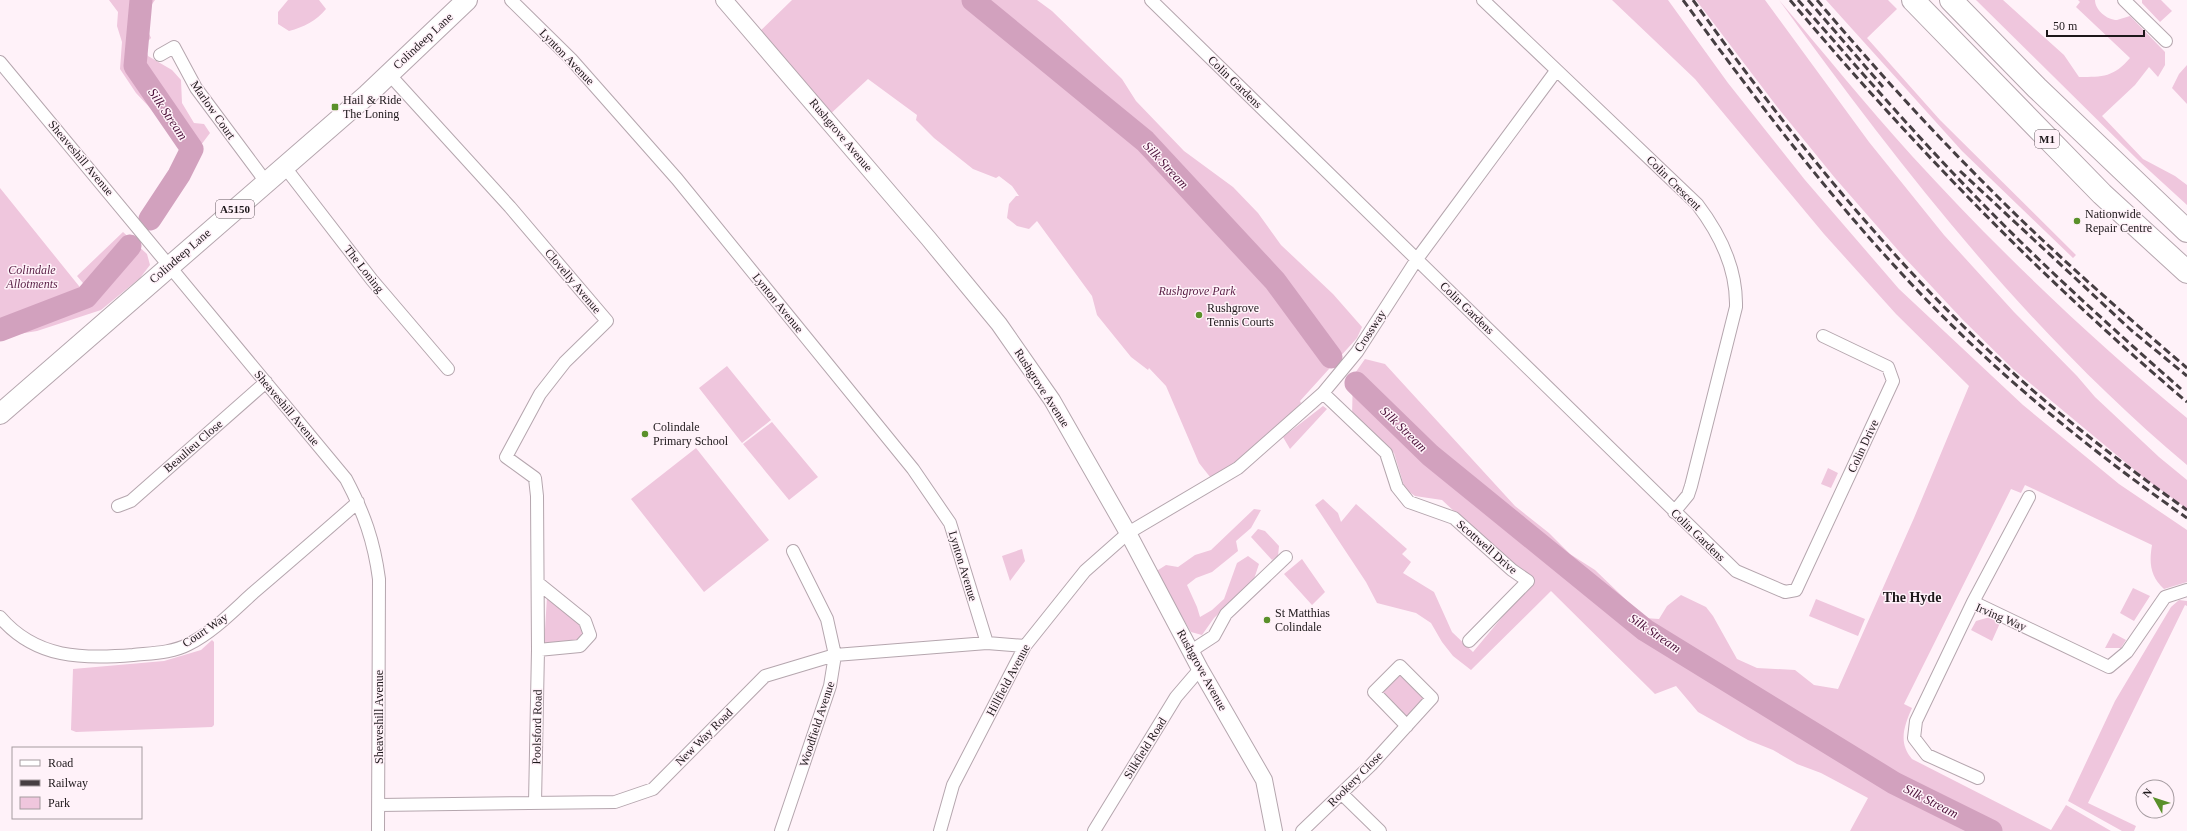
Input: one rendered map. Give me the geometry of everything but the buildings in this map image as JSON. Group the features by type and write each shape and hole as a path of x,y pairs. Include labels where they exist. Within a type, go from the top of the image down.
{"highway":[{"name":"M1","path":"1913,0 2102,194 2187,272"},
{"name":"M1","path":"1951,0 2037,88 2187,231"}],"main road":[{"name":"Colindeep Lane","path":"0,414 367,95 388,73 467,0"}],"street":[{"name":"Lynton Avenue","path":"510,0 571,59 678,179 913,469 950,523 987,643"},
{"name":"Rushgrove Avenue","path":"724,0 924,232 999,324 1052,400 1128,534 1200,669 1264,780 1274,831"},
{"name":"Colin Gardens","path":"1151,0 1736,571 1785,592 1796,590"},
{"name":"Colin Crescent","path":"1483,0 1697,204 1710,221 1731,267 1736,289 1736,307 1691,486 1688,495 1674,512"},
{"path":"2124,0 2166,40"},
{"name":"Marlow Court","path":"160,55 174,47 196,88 266,182"},
{"name":"Sheaveshill Avenue","path":"0,62 346,479 358,502 368,526 375,552 379,579 378,831"},
{"name":"Crossway","path":"1128,534 1238,468 1325,390 1357,352 1416,259 1556,71"},
{"name":"Clovelly Avenue","path":"388,73 510,207 607,321 565,362 540,394 506,458 536,478 537,496"},
{"name":"The Loning","path":"284,166 372,280 448,368"},
{"name":"Colin Drive","path":"1796,590 1894,381 1888,367 1823,336"},
{"name":"Beaulieu Close","path":"118,506 131,501 266,382"},
{"name":"Scottwell Drive","path":"1325,390 1386,453 1397,487 1409,502 1454,518 1512,570 1528,581 1468,641"},
{"name":"Poolsford Road","path":"535,803 538,650 537,496"},
{"path":"1973,602 2029,497"},
{"name":"Court Way","path":"1,620 27,640 44,649 72,656 97,658 171,651 190,644 218,624 358,502"},
{"name":"Hillfield Avenue","path":"940,831 953,786 1025,646 1085,571 1128,534"},
{"name":"Woodfield Avenue","path":"781,831 830,686 835,655 827,619 793,550"},
{"path":"1191,651 1214,636 1226,614 1286,558"},
{"path":"538,584 584,620 590,635 580,646 538,650"},
{"name":"Irving Way","path":"1978,778 1927,755 1914,738 1916,721 1973,602 2109,667 2127,652 2165,597 2187,590"},
{"name":"New Way Road","path":"379,805 615,802 653,789 765,676 835,655 987,643 1025,646"},
{"name":"Rookery Close","path":"1302,831 1342,794 1407,726 1432,698 1400,666 1374,692 1407,726"},
{"name":"Silkfield Road","path":"1094,831 1176,697 1200,669"},
{"path":"1342,794 1380,831"}],"green space":[{"path":"109,0 155,0 142,18 151,38 144,45 148,56 172,70 181,80 182,103 194,123 204,124 210,133 198,149 191,170 186,146 136,93 120,69 122,42 117,26 118,12"},
{"path":"288,0 319,0 326,9 309,23 300,28 289,31 278,24 278,12"},
{"name":"Rushgrove Park","path":"792,0 1037,0 1052,11 1122,79 1136,101 1184,151 1233,187 1258,213 1281,245 1333,294 1362,327 1357,338 1300,401 1301,403 1238,468 1214,482 1199,463 1166,386 1149,368 1148,370 1131,357 1097,315 1092,296 1037,221 1029,229 1017,226 1007,218 1009,204 1016,196 1019,196 1012,186 999,176 996,178 973,169 934,138 916,120 917,115 868,79 826,118 756,35"},
{"path":"1612,0 1668,0 1728,83 1805,180 1899,289 2023,405 2119,484 2187,530 2187,582 2164,589 2153,574 2151,563 2152,545 2025,485 2021,493 2011,489 1904,704 1912,708 1905,728 1904,741 1905,747 1912,759 2051,830 2066,805 2111,831 1850,831 1868,798 1821,773 1797,764 1773,750 1748,740 1698,712 1676,686 1655,694 1551,591 1471,670 1453,656 1442,642 1431,623 1416,613 1377,603 1366,582 1315,505 1323,499 1338,513 1341,522 1356,504 1407,549 1402,554 1411,562 1403,573 1434,592 1452,632 1473,652 1534,579 1519,567 1513,566 1442,500 1415,496 1405,489 1394,453 1352,416 1353,376 1365,359 1385,364 1515,506 1549,533 1570,554 1595,570 1645,618 1659,619 1667,606 1681,595 1706,607 1713,616 1737,659 1757,668 1795,670 1814,685 1838,689 1914,518 1969,386 1896,314 1824,234 1695,79"},
{"path":"1696,0 1765,0 1869,142 1944,235 2014,312 2077,376 2095,397 2159,457 2187,480 2187,509 2143,477 2013,369 1963,320 1904,257 1835,178 1778,108"},
{"path":"1779,0 1895,137 1977,225 2045,292 2151,388 2187,418 2187,465 2129,414 2073,360 1969,245 1871,124"},
{"path":"1826,0 1888,0 1897,9 1867,38 1940,120 2076,255 2073,258 1962,151"},
{"path":"1976,0 2003,0 2064,55 2079,77 2108,75 2119,69 2130,58 2076,7 2080,2 2078,0 2095,0 2099,11 2113,20 2130,16 2165,52 2165,65 2158,77 2149,67 2135,85 2102,116 2143,159 2175,176 2187,185 2187,205 2140,162"},
{"path":"2142,0 2161,0 2172,11 2160,22 2142,3"},
{"path":"2187,65 2187,104 2172,88 2179,74"},
{"name":"Colindale Allotments","path":"0,188 83,291 0,324"},
{"path":"123,232 147,254 150,265 140,278 101,310 37,331 0,337 0,328 86,293 88,289 77,276"},
{"path":"727,366 771,420 742,443 699,388"},
{"path":"1323,406 1327,409 1290,449 1283,437"},
{"path":"772,422 818,477 789,500 743,444"},
{"path":"696,448 769,540 704,592 631,499"},
{"path":"1828,468 1838,473 1831,488 1821,484"},
{"path":"1254,509 1261,510 1251,528 1236,541 1238,551 1212,572 1196,578 1187,585 1200,617 1212,610 1224,599 1237,563 1248,556 1259,564 1253,582 1214,618 1202,635 1191,632 1155,572 1166,565 1178,567 1195,555 1211,550"},
{"path":"1258,529 1265,531 1279,546 1278,556 1272,560 1251,537"},
{"path":"1022,549 1025,561 1010,581 1002,556"},
{"path":"1302,559 1325,592 1312,605 1284,574"},
{"path":"2133,588 2150,596 2134,621 2120,613"},
{"path":"547,597 578,623 585,634 574,644 544,646"},
{"path":"1816,599 1865,619 1858,636 1809,616"},
{"path":"2179,600 2187,601 2187,606 2185,605 2088,803 2136,826 2134,831 2122,831 2068,801 2115,701 2171,607"},
{"path":"1990,617 2000,623 1992,641 1971,630 1976,621"},
{"path":"2113,633 2126,640 2121,648 2105,648"},
{"path":"212,640 214,642 214,725 212,727 76,732 71,730 73,669 164,661 201,650"},
{"path":"1399,671 1427,697 1407,719 1379,692"}],"waterway":[{"name":"Silk Stream","path":"141,0 135,66 192,149 179,175 150,219"},
{"name":"Silk Stream","path":"973,0 1145,141 1275,281 1331,357"},
{"name":"Silk Stream","path":"0,330 86,297 130,246"},
{"name":"Silk Stream","path":"1356,383 1430,455 1645,630 1894,783 1991,831"}],"railway":[{"path":"1683,0 1788,140 1872,241 1934,308 2002,373 2038,404 2111,462 2187,518"},
{"path":"1693,0 1796,138 1832,182 1908,269 1948,311 2012,372 2061,414 2136,473 2187,510"},
{"path":"1790,0 1883,107 1980,210 2081,308 2187,402"},
{"path":"1798,0 1865,77 2004,226 2104,320 2181,389"},
{"path":"1808,0 1883,87"},
{"path":"1817,0 1921,117 2010,209 2135,324 2187,368"},
{"path":"1960,171 2131,330 2187,376"}],"place":[{"name":"Hail & Ride The Loning","path":"335,107"},
{"name":"Nationwide Repair Centre","path":"2077,221"},
{"name":"Rushgrove Tennis Courts","path":"1199,315"},
{"name":"Colindale Primary School","path":"645,434"},
{"name":"St Matthias Colindale","path":"1267,620"}],"district":[{"name":"The Hyde","path":"1912,597"}]}
